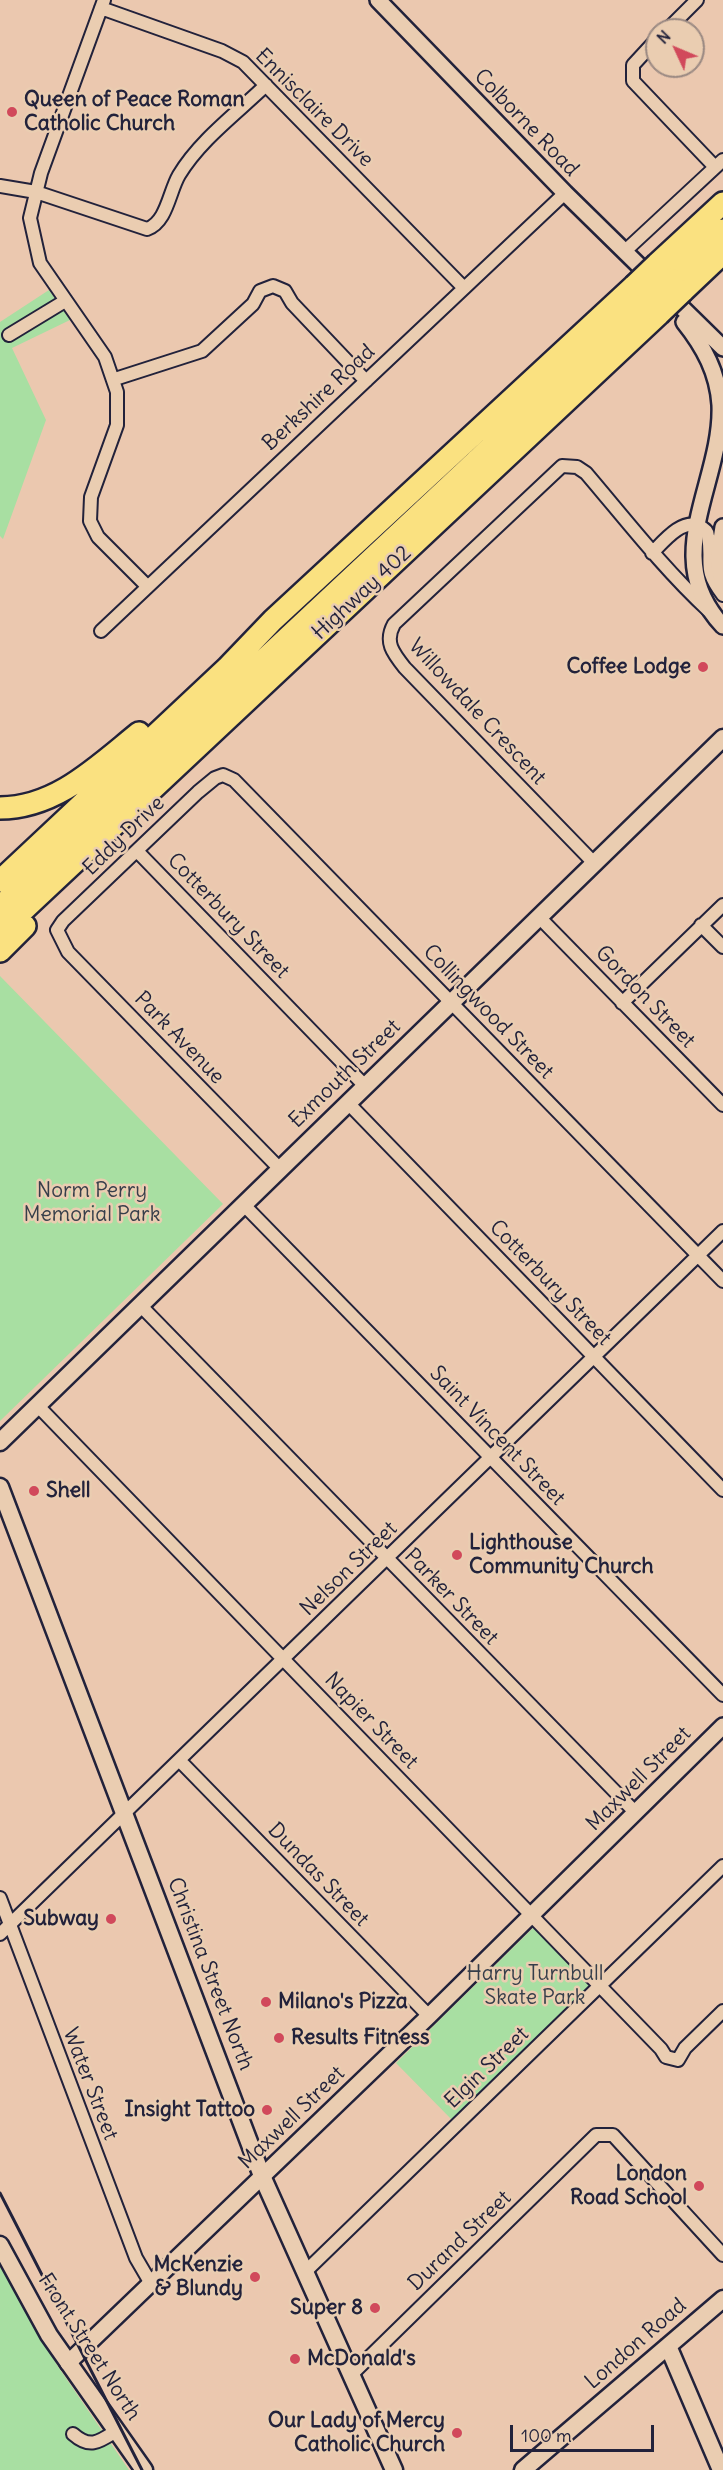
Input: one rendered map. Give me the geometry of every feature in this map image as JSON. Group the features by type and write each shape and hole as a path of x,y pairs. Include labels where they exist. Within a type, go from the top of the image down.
{"highway":[{"path":"0,907 656,286 723,203"},
{"name":"Highway 402","path":"0,932 342,611 723,216"},
{"path":"0,808 26,806 46,799 84,777 273,620 723,230"},
{"name":"Highway 402","path":"0,894 656,286 723,253"},
{"path":"0,951 122,829 260,699 342,611"},
{"path":"0,881 227,668 273,620"}],"main road":[{"name":"Exmouth Street","path":"0,1442 723,738"},
{"name":"Christina Street North","path":"0,1487 262,2176 394,2470"},
{"path":"0,1517 22,1548"},
{"name":"Front Street North","path":"0,2245 68,2363 144,2470"},
{"name":"London Road","path":"523,2470 542,2463 668,2346 723,2300"},
{"path":"668,2346 721,2470"}],"street":[{"name":"Colborne Road","path":"378,0 656,286 723,348"},
{"path":"679,18 698,0"},
{"path":"103,4 36,192 30,218 40,263 105,357 115,379 118,405 117,425 91,497 89,514 98,537 147,586"},
{"name":"Ennisclaire Drive","path":"103,4 230,54 249,67 464,288"},
{"path":"624,252 719,164 633,81 633,65 645,52"},
{"path":"0,186 36,192 135,227 152,228 160,220 177,179 189,159 266,85"},
{"name":"Berkshire Road","path":"101,631 565,193"},
{"path":"115,379 202,351 253,304 260,291 273,286 285,291 292,303 366,381"},
{"name":"Colborne Road","path":"656,286 702,345 723,396"},
{"path":"9,335 65,301"},
{"path":"716,382 720,406 718,433 696,525 694,560 701,594 718,621"},
{"name":"Willowdale Crescent","path":"594,863 405,668 391,649 390,633 394,624 554,471 570,466 577,467 586,473 652,553"},
{"path":"718,621 652,553 684,526 696,525 707,532 710,572 723,595"},
{"path":"723,527 718,560 723,586"},
{"name":"Eddy Drive","path":"57,930 63,921 214,778 223,775"},
{"name":"Collingwood Street","path":"223,775 234,780 723,1281"},
{"name":"Cotterbury Street","path":"137,851 365,1086"},
{"path":"622,1003 723,905"},
{"name":"Gordon Street","path":"539,917 723,1105"},
{"path":"701,925 723,947"},
{"name":"Park Avenue","path":"57,930 68,952 280,1169"},
{"name":"Cotterbury Street","path":"348,1103 723,1490"},
{"name":"Saint Vincent Street","path":"243,1204 723,1695"},
{"name":"Nelson Street","path":"0,1934 125,1815 723,1231"},
{"name":"Parker Street","path":"140,1305 635,1812"},
{"name":"Napier Street","path":"37,1405 532,1915 666,2057 678,2060 685,2048 723,2011"},
{"name":"Maxwell Street","path":"68,2363 429,2016 723,1726"},
{"name":"Dundas Street","path":"180,1761 429,2016"},
{"name":"Elgin Street","path":"304,2273 723,1866"},
{"name":"Water Street","path":"0,1898 136,2258 150,2282"},
{"name":"Durand Street","path":"351,2375 596,2135 613,2135 723,2255"},
{"path":"73,2434 88,2444 97,2444 116,2431"}],"green space":[{"path":"49,290 70,320 12,348 46,420 3,539 0,536 0,322"},
{"name":"Norm Perry Memorial Park","path":"0,976 223,1204 0,1421"},
{"name":"Harry Turnbull Skate Park","path":"535,1926 594,1987 454,2122 396,2063"},
{"path":"0,2266 57,2365 129,2470 0,2470"}],"railway":[{"path":"0,2193 142,2470"}],"place":[{"name":"Queen of Peace Roman Catholic Church","path":"12,112"},
{"name":"Coffee Lodge","path":"703,667"},
{"name":"Shell","path":"34,1491"},
{"name":"Lighthouse Community Church","path":"457,1555"},
{"name":"Subway","path":"111,1919"},
{"name":"Milano's Pizza","path":"266,2002"},
{"name":"Results Fitness","path":"279,2038"},
{"name":"Insight Tattoo","path":"267,2110"},
{"name":"London Road School","path":"699,2186"},
{"name":"McKenzie & Blundy","path":"255,2277"},
{"name":"Super 8","path":"375,2308"},
{"name":"McDonald's","path":"295,2359"},
{"name":"Our Lady of Mercy Catholic Church","path":"457,2433"}]}
